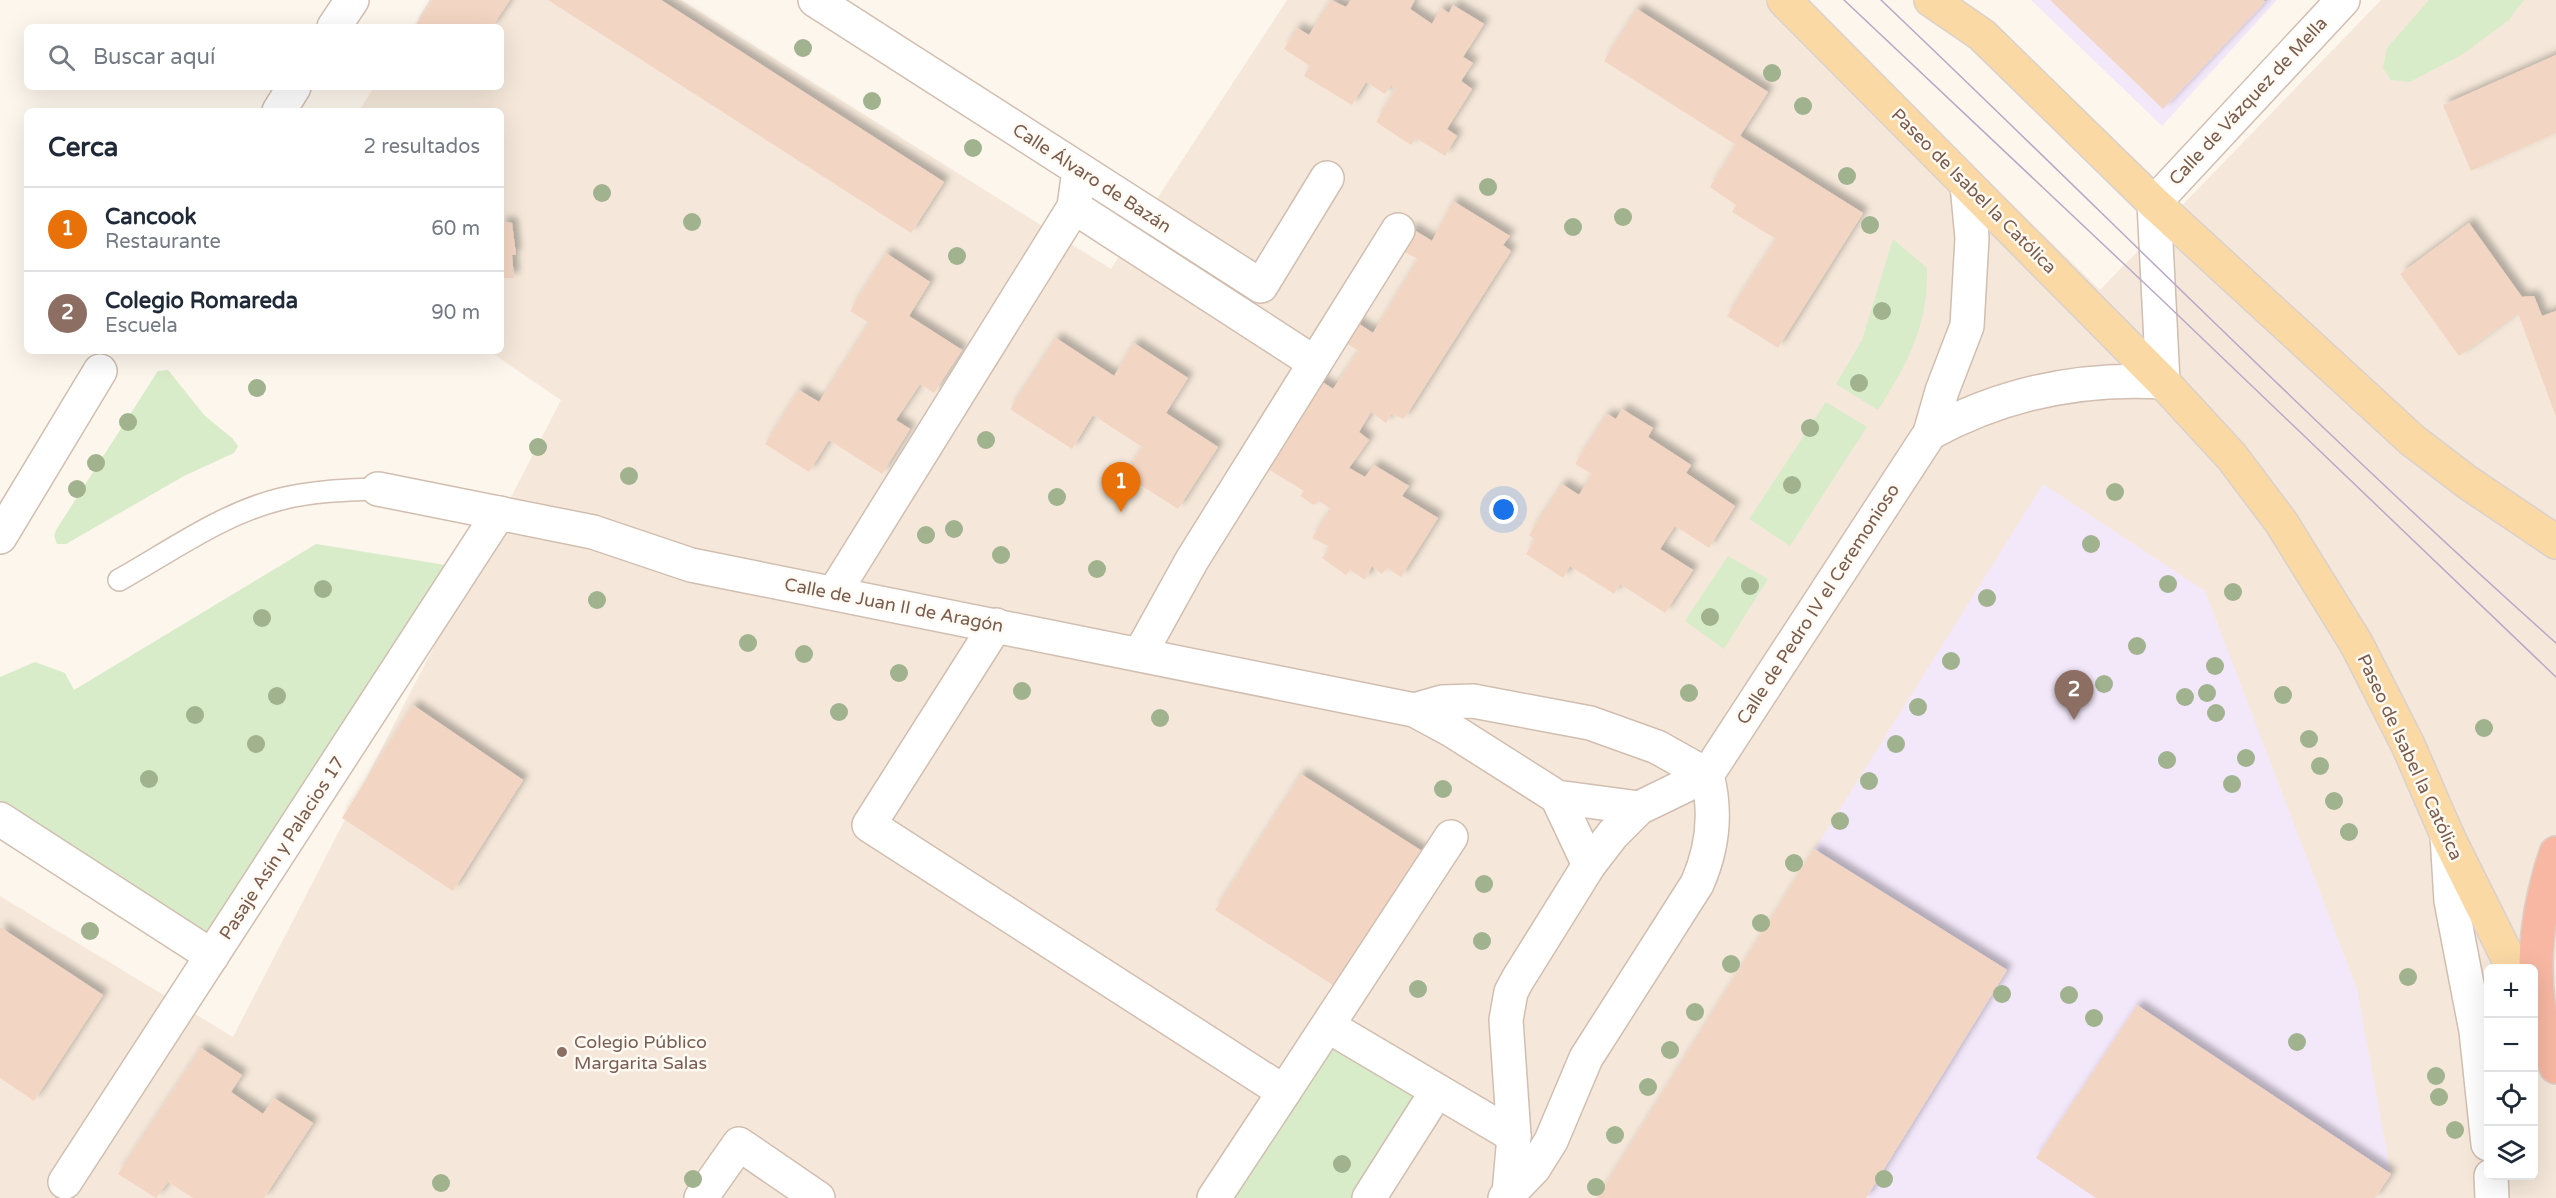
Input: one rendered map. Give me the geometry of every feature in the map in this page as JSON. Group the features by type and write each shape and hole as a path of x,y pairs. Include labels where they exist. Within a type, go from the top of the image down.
{"highway":[{"path":"2535,964 2542,894 2556,853"},
{"path":"2538,1017 2556,1067"}],"main road":[{"name":"Paseo de Isabel la Católica","path":"1784,0 2163,382 2232,457 2310,565 2380,687 2509,964"},
{"path":"1931,0 1982,35 2154,203 2412,440 2467,482 2556,542"}],"street":[{"path":"336,24 352,0"},
{"name":"Calle Álvaro de Bazán","path":"815,0 1261,286 1328,177"},
{"name":"Calle de Vázquez de Mella","path":"2154,203 2343,0"},
{"path":"281,108 292,90"},
{"path":"834,593 1074,207 1079,170"},
{"name":"Calle de Pedro IV el Ceremonioso","path":"1707,775 1930,433 1942,391 1967,326 1972,238 1967,185"},
{"path":"1930,433 1988,405 2042,389 2098,381 2163,382 2154,203"},
{"path":"1074,207 1314,363"},
{"path":"1140,654 1192,560 1398,230"},
{"path":"1,535 100,371"},
{"name":"Calle de Juan II de Aragón","path":"378,489 592,532 691,565 1414,710 1453,731 1557,797 1638,808"},
{"name":"Pasaje Asín y Palacios 17","path":"65,1182 499,513"},
{"path":"996,626 869,825 1284,1092"},
{"name":"Calle de Juan II de Aragón","path":"1414,710 1442,702 1473,701 1590,723 1657,747 1707,775"},
{"path":"1707,775 1713,806 1712,838 1697,884 1586,1058 1551,1141 1534,1168 1507,1196 1514,1136 1506,1020 1511,992 1589,865 1638,808 1707,775"},
{"path":"1557,797 1589,865"},
{"path":"0,819 212,956"},
{"path":"2447,835 2451,901 2482,1018 2487,1126"},
{"path":"1214,1198 1451,837"},
{"path":"2511,964 2542,894"},
{"path":"1328,1026 1514,1136"},
{"path":"1369,1198 1437,1091"},
{"path":"701,1198 739,1144 818,1198"},
{"path":"2491,1180 2492,1198"}],"lane":[{"path":"119,580 254,507 305,494 378,489"}],"shaded area":[{"path":"430,0 681,0 1111,269 1287,0 1802,0 2100,290 2381,0 2556,0 2556,1198 0,1198 0,896 233,1037 561,400 493,354 504,354 504,108 361,108 372,90 504,90 504,24 415,24"},
{"path":"2031,0 2277,0 2162,126"},
{"path":"2043,484 2205,591 2357,989 2391,1174 2375,1198 1597,1198"}],"green space":[{"path":"2429,0 2524,0 2509,20 2463,54 2410,82 2391,80 2383,68 2387,48"},
{"path":"1893,239 1927,268 1927,288 1920,326 1914,343 1898,377 1878,410 1836,384 1862,340"},
{"path":"168,370 205,416 232,438 238,446 234,453 184,476 66,544 57,544 54,536 56,530 158,371"},
{"path":"1826,402 1867,427 1790,546 1749,519"},
{"path":"316,544 452,566 208,941 0,816 0,677 35,662 65,673 74,690"},
{"path":"1728,556 1768,579 1724,649 1685,621"},
{"path":"1333,1028 1428,1093 1358,1198 1222,1198"}],"building":[{"path":"432,0 510,0 494,24 417,24"},
{"path":"548,0 661,0 944,182 911,233"},
{"path":"1331,0 1346,7 1351,0 1415,0 1410,9 1432,24 1441,8 1449,13 1453,5 1484,24 1463,57 1473,63 1461,81 1472,89 1447,129 1457,136 1445,156 1416,138 1411,145 1376,122 1396,89 1391,85 1385,94 1366,82 1352,105 1304,76 1310,66 1284,49 1297,28 1309,35"},
{"path":"2050,0 2263,0 2265,2 2163,109"},
{"path":"1637,9 1768,92 1740,136 1863,213 1778,348 1727,316 1776,239 1732,212 1736,205 1710,187 1736,145 1604,61"},
{"path":"2556,55 2556,133 2471,171 2443,105"},
{"path":"1453,201 1510,236 1503,245 1511,251 1404,419 1391,414 1386,423 1371,412 1359,432 1369,440 1349,468 1365,477 1374,465 1409,486 1402,496 1438,518 1401,577 1387,568 1382,574 1372,566 1365,580 1350,570 1346,575 1322,558 1330,547 1312,538 1331,509 1319,501 1314,505 1300,496 1304,491 1260,464 1315,377 1333,389 1359,351 1340,339 1353,320 1373,333 1418,259 1399,249 1411,228 1432,241"},
{"path":"504,222 512,223 516,255 512,255 514,278 504,278"},
{"path":"2469,223 2522,297 2534,296 2542,316 2556,311 2556,417 2518,313 2459,356 2400,274"},
{"path":"886,253 930,282 909,316 962,350 934,393 920,384 896,420 910,429 882,474 829,440 809,472 765,444 799,390 819,402 869,323 850,311"},
{"path":"1056,338 1114,376 1134,343 1188,378 1166,413 1218,447 1178,509 1125,475 1142,447 1093,415 1072,449 1010,409"},
{"path":"1622,409 1653,428 1648,437 1691,465 1686,473 1735,506 1709,548 1675,526 1660,549 1693,570 1665,613 1620,584 1614,594 1570,566 1563,578 1526,554 1535,540 1529,535 1562,484 1579,495 1592,474 1575,464 1607,414 1616,419"},
{"path":"413,705 523,780 453,891 342,818"},
{"path":"1301,774 1425,853 1339,989 1215,910"},
{"path":"1814,849 2007,970 1866,1198 1597,1198"},
{"path":"0,927 103,995 34,1101 0,1078"},
{"path":"2137,1005 2391,1174 2375,1198 2096,1198 2036,1158"},
{"path":"201,1048 242,1075 231,1092 263,1114 274,1098 313,1123 264,1198 193,1198 168,1182 156,1198 118,1174"}],"tram line":[{"path":"1844,0 2159,297 2556,677"},
{"path":"1881,0 2300,405 2556,643"}],"place":[{"name":"Cancook","path":"1121,512"},
{"name":"Colegio Romareda","path":"2074,720"},
{"name":"Colegio Público Margarita Salas","path":"562,1052"}]}
